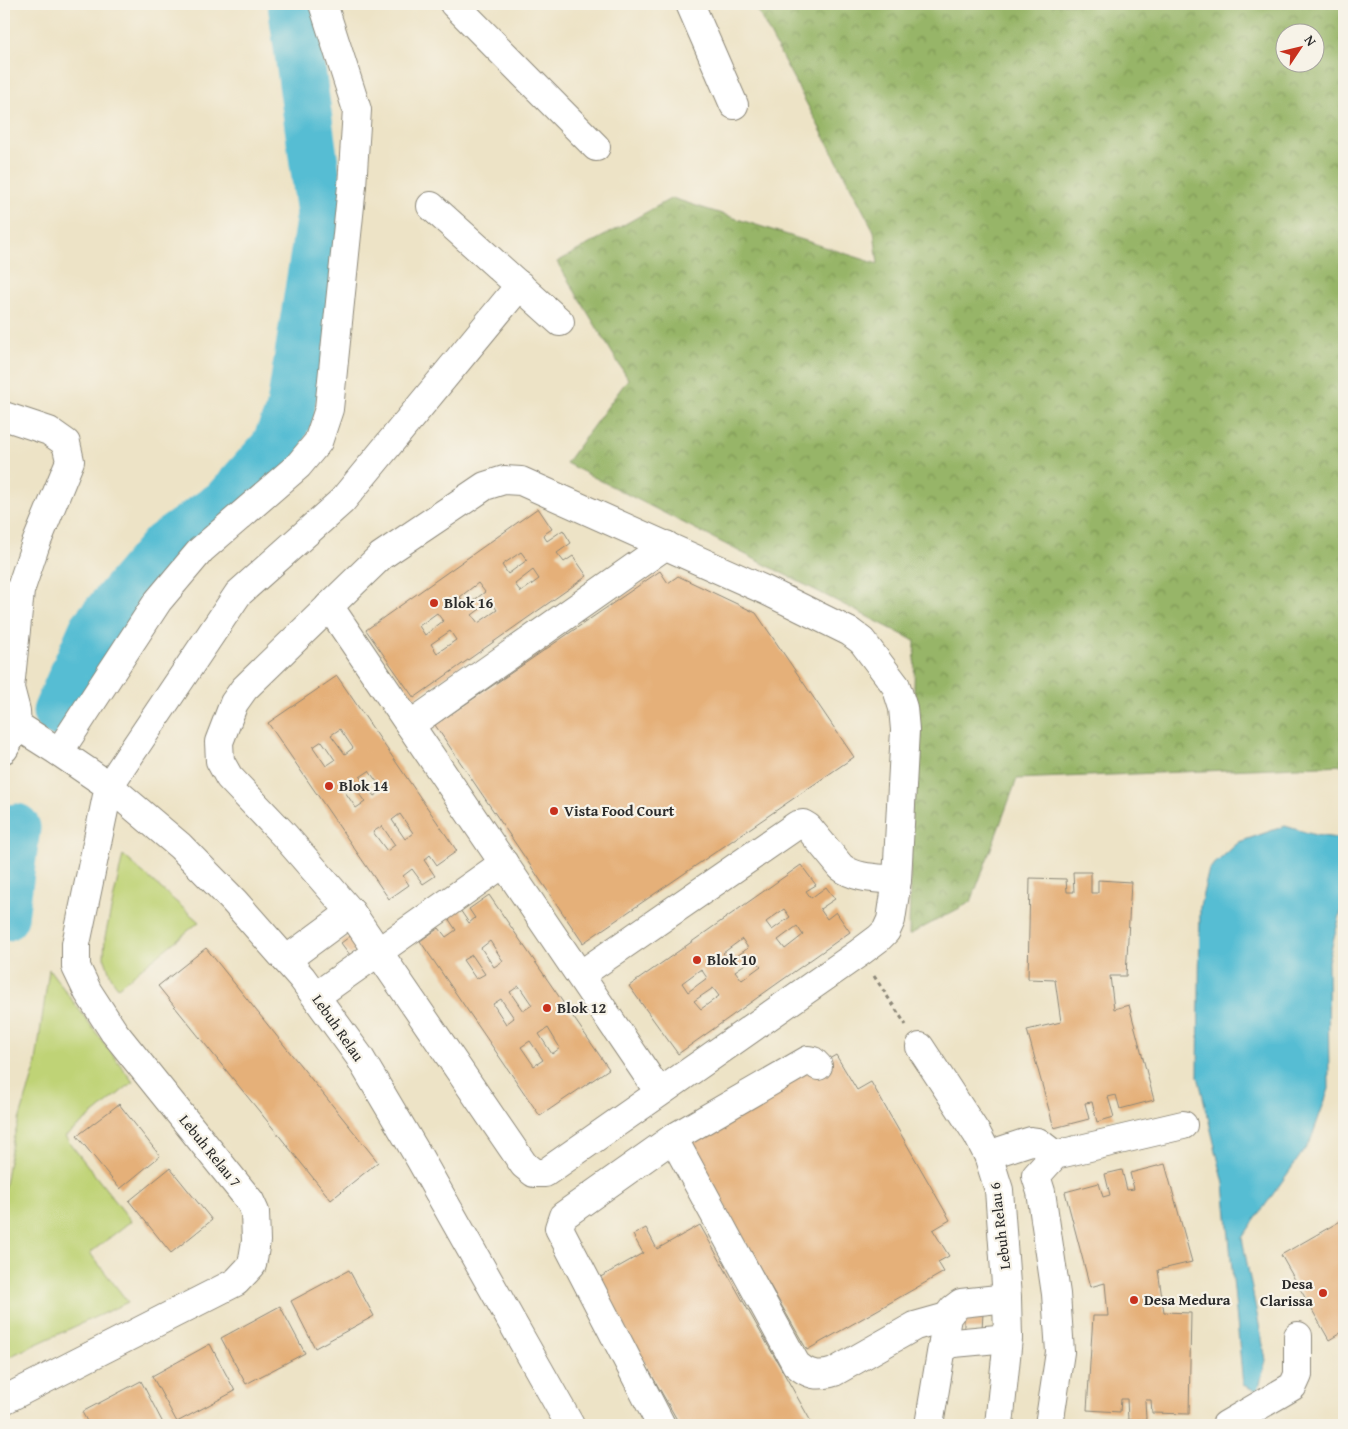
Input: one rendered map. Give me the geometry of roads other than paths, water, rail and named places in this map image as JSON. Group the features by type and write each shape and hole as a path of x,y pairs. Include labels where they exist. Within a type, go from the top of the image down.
{"street":[{"path":"59,752 158,601 201,550 298,466 318,442 329,409 352,186 357,110 323,4"},
{"path":"454,4 596,147"},
{"path":"690,4 734,105"},
{"path":"431,206 560,322"},
{"path":"109,786 238,594 342,501 520,285"},
{"path":"4,416 49,431 66,443 70,461 35,546 20,591 10,688 16,712 8,731"},
{"path":"504,480 522,482 666,545 767,591 850,632 862,641 896,686 903,708 905,730 897,880 891,920 886,931 879,938 545,1174 534,1173 524,1166 351,912 285,836 229,777 220,761 219,742 234,703 244,689 330,606 381,556 484,486 504,480"},
{"path":"410,724 666,545"},
{"path":"330,606 659,1092"},
{"name":"Lebuh Relau","path":"8,731 59,752 109,786 180,846 234,901 316,996 359,1056 420,1159 570,1425"},
{"name":"Lebuh Relau 7","path":"4,1400 236,1282 252,1265 256,1241 255,1212 250,1201 114,1032 88,992 76,967 76,944 109,786"},
{"path":"580,975 797,825 803,824 808,827 841,867 848,872 855,875 897,880"},
{"path":"316,996 504,863"},
{"path":"286,960 351,912"},
{"name":"Lebuh Relau 6","path":"920,1047 988,1155 999,1190 1008,1338 999,1425"},
{"path":"661,1425 559,1228 563,1216 672,1138 808,1060 813,1061 818,1066"},
{"path":"999,1190 1036,1176 1055,1154 1183,1125"},
{"path":"672,1138 796,1364 804,1372 815,1375 834,1372 914,1326 947,1317"},
{"path":"988,1155 1031,1141 1038,1142 1055,1154"},
{"path":"1036,1176 1041,1192 1055,1284 1060,1352 1049,1425"},
{"path":"929,1425 947,1317 960,1303 1007,1298"},
{"path":"1226,1425 1294,1386 1298,1375 1298,1336"},
{"path":"943,1344 1008,1338"}],"water":[{"path":"1285,826 1315,835 1344,839 1344,905 1328,961 1329,1089 1310,1142 1242,1238 1266,1360 1258,1391 1243,1385 1224,1184 1198,1076 1200,906 1209,869 1239,842"}],"waterway":[{"path":"57,712 93,630 164,546 225,503 274,448 290,412 321,214 292,4"},
{"path":"4,917 16,828"}],"place":[{"name":"Blok 16","path":"434,603"},
{"name":"Blok 14","path":"329,786"},
{"name":"Vista Food Court","path":"554,811"},
{"name":"Blok 10","path":"697,960"},
{"name":"Blok 12","path":"547,1008"},
{"name":"Desa Clarissa","path":"1323,1293"},
{"name":"Desa Medura","path":"1134,1300"}]}
